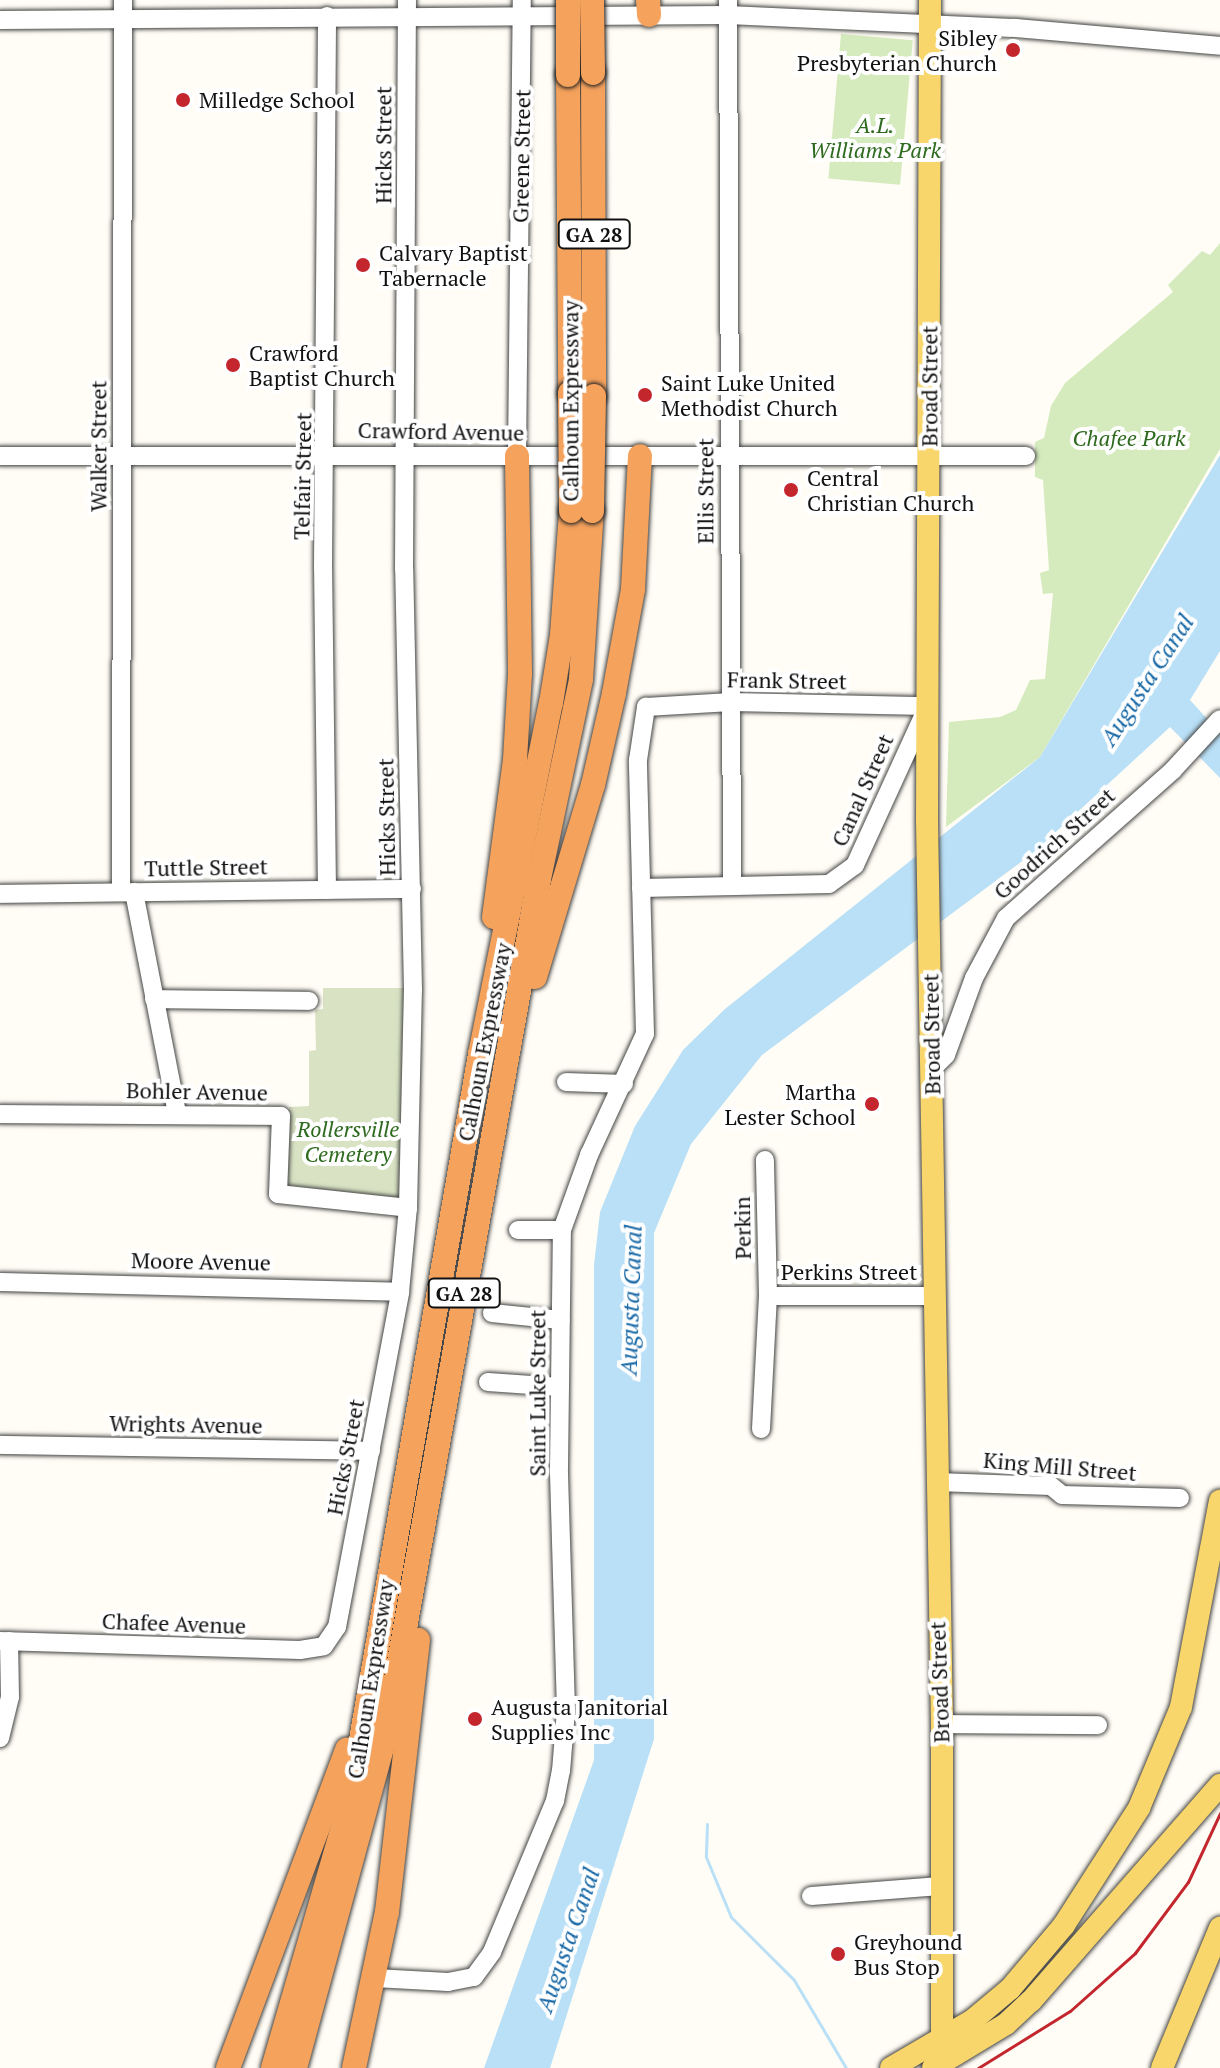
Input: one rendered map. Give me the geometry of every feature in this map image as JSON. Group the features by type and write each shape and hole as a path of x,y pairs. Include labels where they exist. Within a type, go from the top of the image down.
{"highway":[{"name":"Calhoun Expressway","path":"568,0 568,75 582,394"},
{"name":"Calhoun Expressway","path":"295,2068 387,1729 499,1102 581,679 582,394 593,73 592,0"},
{"path":"455,1195 515,760 520,674 517,456"},
{"path":"499,1102 593,785 614,693 633,589 640,456"},
{"name":"Calhoun Expressway","path":"273,2068 350,1803 455,1195 551,703 581,511"},
{"path":"354,2068 375,1978 445,1400"},
{"path":"228,2068 320,1830 373,1664"}],"main road":[{"name":"Broad Street","path":"930,0 927,820 933,1068 931,1296 942,1724 942,2038 939,2066"},
{"path":"891,2068 942,2038 1010,1989 1064,1925 1139,1808 1181,1707 1220,1501"},
{"path":"939,2066 1006,2024 1031,2001 1214,1790"},
{"path":"1162,2068 1220,1928"}],"street":[{"path":"0,20 123,10 327,16 407,8 728,7 1220,46"},
{"name":"Ellis Street","path":"728,7 732,886"},
{"name":"Hicks Street","path":"337,1627 400,1292 408,1208 412,889 404,569 407,8"},
{"name":"Greene Street","path":"517,456 522,9"},
{"name":"Walker Street","path":"123,10 122,456 128,892 177,1114"},
{"name":"Telfair Street","path":"327,16 327,890"},
{"name":"Crawford Avenue","path":"0,456 640,456 729,453 1026,456"},
{"name":"Frank Street","path":"646,707 731,702 928,706"},
{"name":"Canal Street","path":"732,886 829,884 855,865 928,706"},
{"name":"Saint Luke Street","path":"375,1978 448,1982 474,1977 492,1952 555,1801 566,1710 560,1387 562,1230 574,1189 645,1034 638,760 646,707"},
{"name":"Goodrich Street","path":"933,1068 946,1055 972,983 1006,918 1187,755 1219,722"},
{"path":"641,888 732,886"},
{"name":"Tuttle Street","path":"0,894 412,889"},
{"path":"154,999 309,1001"},
{"path":"566,1082 624,1084"},
{"name":"Bohler Avenue","path":"0,1114 281,1116 278,1194 408,1208"},
{"name":"Perkin","path":"761,1429 768,1296 765,1160"},
{"path":"518,1230 562,1230"},
{"name":"Moore Avenue","path":"0,1282 400,1292"},
{"name":"Perkins Street","path":"768,1296 931,1296"},
{"path":"492,1313 561,1320"},
{"path":"488,1382 560,1387"},
{"name":"Wrights Avenue","path":"0,1445 371,1451"},
{"name":"King Mill Street","path":"936,1482 1051,1486 1062,1495 1180,1498"},
{"name":"Chafee Avenue","path":"4,1641 300,1650 324,1646 337,1627"},
{"path":"0,1738 10,1697 4,1641"},
{"path":"942,1724 1098,1725"},
{"path":"811,1896 941,1886"}],"green space":[{"name":"A.L. Williams Park","path":"841,34 913,40 900,185 828,178"},
{"name":"Chafee Park","path":"1220,243 1220,449 1040,757 946,827 949,722 1000,717 1016,710 1030,680 1045,679 1053,593 1043,594 1040,573 1049,570 1043,480 1035,477 1035,442 1044,438 1051,406 1065,383 1173,292 1168,285 1202,251 1210,255"},
{"name":"Rollersville Cemetery","path":"323,988 405,988 399,1199 287,1185 289,1107 309,1106 309,1051 316,1050 315,1010 323,1009"}],"water":[{"name":"Augusta Canal","path":"1220,455 1220,651 1190,700 1220,733 1220,778 1170,727 1033,853 762,1055 691,1144 654,1233 654,1739 550,2068 484,2068 594,1760 594,1265 600,1212 635,1126 683,1050 725,1009 1040,757"}],"waterway":[{"path":"707,1824 706,1857 731,1917 794,1980 846,2068"}],"railway":[{"path":"978,2068 1070,2011 1135,1953 1188,1882 1220,1813"}],"place":[{"name":"Sibley Presbyterian Church","path":"1013,50"},
{"name":"Milledge School","path":"183,100"},
{"name":"Calvary Baptist Tabernacle","path":"363,265"},
{"name":"Crawford Baptist Church","path":"233,365"},
{"name":"Saint Luke United Methodist Church","path":"645,395"},
{"name":"Central Christian Church","path":"791,490"},
{"name":"Martha Lester School","path":"872,1104"},
{"name":"Augusta Janitorial Supplies Inc","path":"475,1719"},
{"name":"Greyhound Bus Stop","path":"838,1954"}]}
